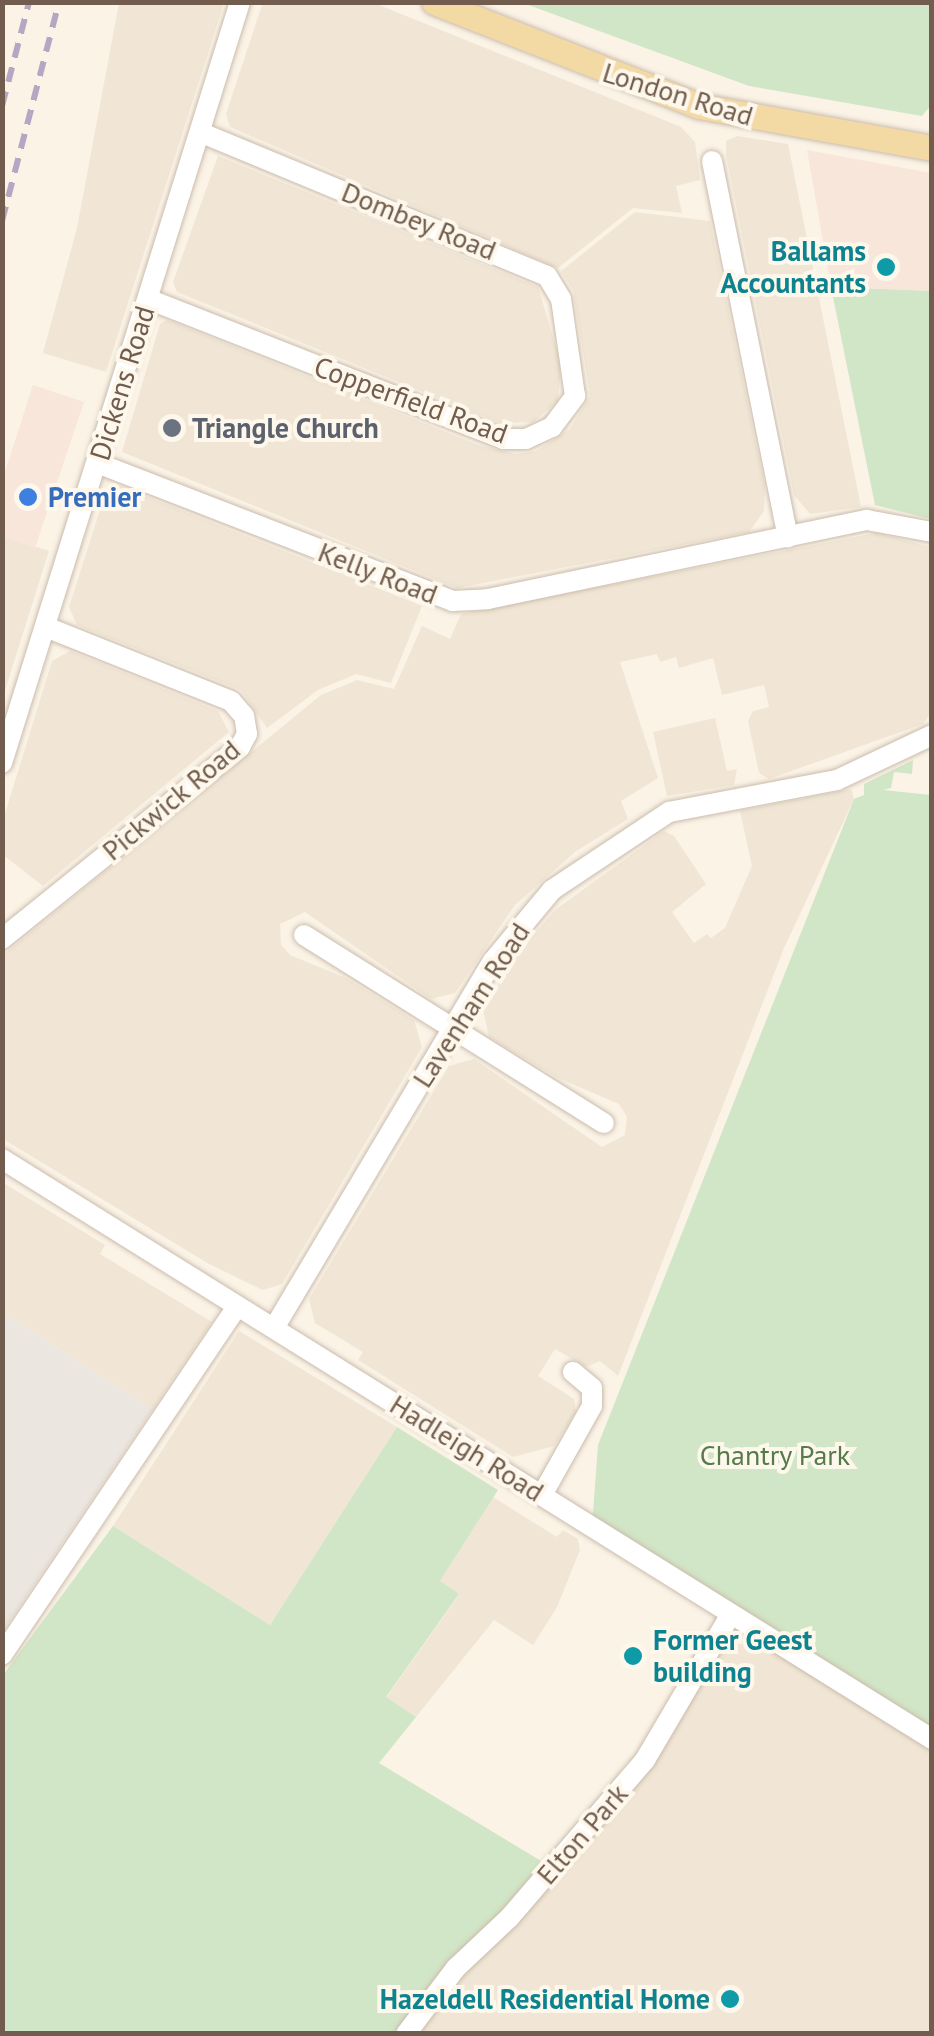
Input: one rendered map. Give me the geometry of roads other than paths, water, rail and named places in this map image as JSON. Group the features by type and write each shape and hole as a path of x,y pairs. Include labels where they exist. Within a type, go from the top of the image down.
{"main road":[{"name":"London Road","path":"434,2 699,106 932,148"}],"street":[{"name":"Dickens Road","path":"2,763 240,2"},
{"name":"Dombey Road","path":"201,133 540,271 561,299 575,366"},
{"path":"712,160 788,537"},
{"name":"Copperfield Road","path":"148,299 503,439 532,437 559,422 575,396 575,366"},
{"name":"Kelly Road","path":"98,463 452,600 488,599 880,519 932,532"},
{"name":"Pickwick Road","path":"2,939 247,734 244,716 231,701 46,627"},
{"name":"Lavenham Road","path":"274,1328 452,1029 539,902 652,820 694,804 837,780 932,735"},
{"path":"304,935 604,1123"},
{"name":"Hadleigh Road","path":"2,1159 932,1739"},
{"path":"2,1656 237,1306"},
{"path":"542,1494 592,1406 592,1388 574,1372"},
{"name":"Elton Park","path":"406,2034 456,1968 510,1918 645,1760 731,1614"}],"railway":[{"path":"2,106 29,2"},
{"path":"2,221 59,2"}],"place":[{"name":"Ballams Accountants","path":"886,267"},
{"name":"Triangle Church","path":"172,428"},
{"name":"Premier","path":"28,497"},
{"name":"Former Geest building","path":"633,1656"},
{"name":"Hazeldell Residential Home","path":"730,1999"}],"park label":[{"name":"Chantry Park","path":"775,1455"}]}
